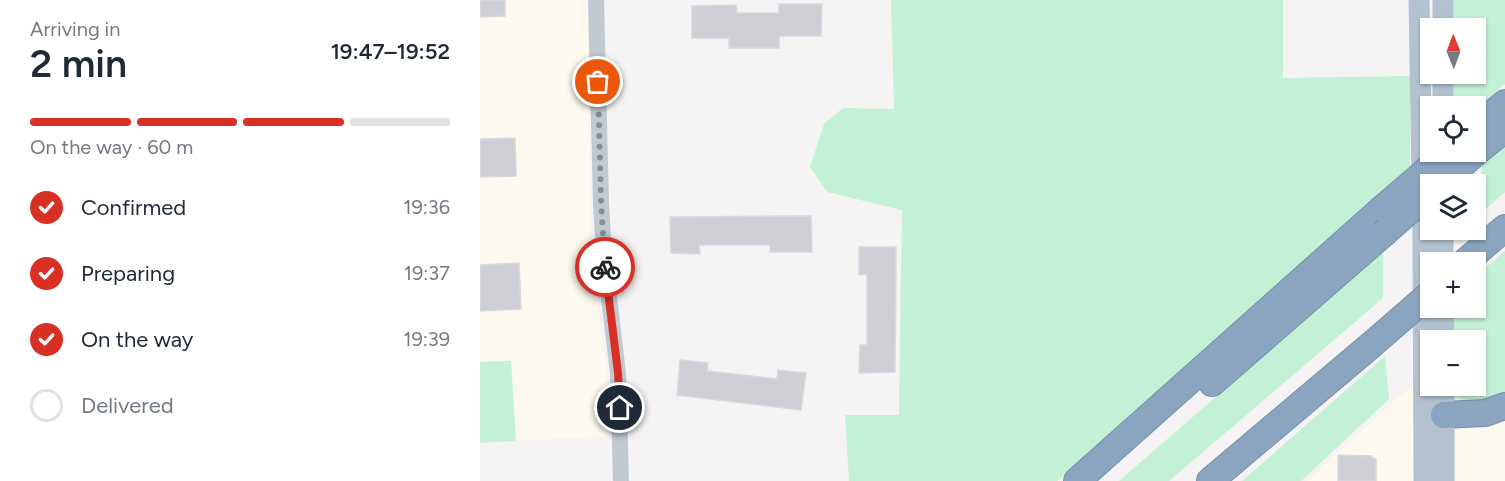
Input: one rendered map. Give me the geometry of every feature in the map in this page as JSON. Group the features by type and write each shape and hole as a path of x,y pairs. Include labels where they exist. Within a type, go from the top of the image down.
{"highway":[{"path":"1486,125 1505,103"},
{"path":"1486,132 1505,129"},
{"path":"1077,481 1436,162"},
{"path":"1100,481 1420,202"},
{"path":"1477,252 1499,233"},
{"path":"1209,481 1420,302"},
{"path":"1433,415 1485,413 1505,406"}],"main road":[{"path":"1419,0 1423,236 1433,415 1444,481"},
{"path":"1443,0 1443,18"},
{"path":"1424,481 1433,415 1440,396"}],"street":[{"path":"596,0 601,202 604,256 618,373 621,481"}],"shaded area":[{"path":"480,0 588,0 590,240 606,365 609,436 516,441 511,361 480,362"},
{"path":"1420,378 1423,415 1505,406 1505,481 1307,481"}],"green space":[{"path":"891,0 1283,0 1283,78 1410,76 1410,166 1057,481 849,481 845,415 899,415 902,210 827,192 810,167 824,124 843,108 894,109"},
{"path":"1453,0 1505,0 1505,84 1486,100 1486,96 1452,96 1451,84 1486,84 1486,18 1452,18"},
{"path":"1505,146 1505,192 1486,209 1486,174 1481,174 1482,165"},
{"path":"1505,251 1505,394 1479,401 1467,401 1456,396 1486,396 1486,330 1454,330 1454,318 1486,318 1486,267"},
{"path":"1383,252 1383,298 1169,481 1119,481"},
{"path":"1385,356 1389,399 1301,481 1242,481"},
{"path":"511,361 516,441 480,443 480,362"}],"building":[{"path":"480,0 505,0 505,16 480,17"},
{"path":"779,4 822,4 821,36 779,36 779,48 729,48 729,38 692,38 692,6 736,5 737,13 779,13"},
{"path":"515,138 516,176 480,177 480,139"},
{"path":"811,216 812,252 770,252 770,245 699,245 700,254 671,253 670,217"},
{"path":"859,247 896,247 895,372 859,373 860,345 867,345 867,274 859,275"},
{"path":"519,263 521,309 480,311 480,265"},
{"path":"680,360 708,363 707,371 777,379 778,370 806,373 801,410 677,395"},
{"path":"1338,455 1372,456 1376,459 1376,481 1338,481"}],"way so far":[{"path":"598,82 605,267"}],"route":[{"path":"605,267 620,408"}]}
